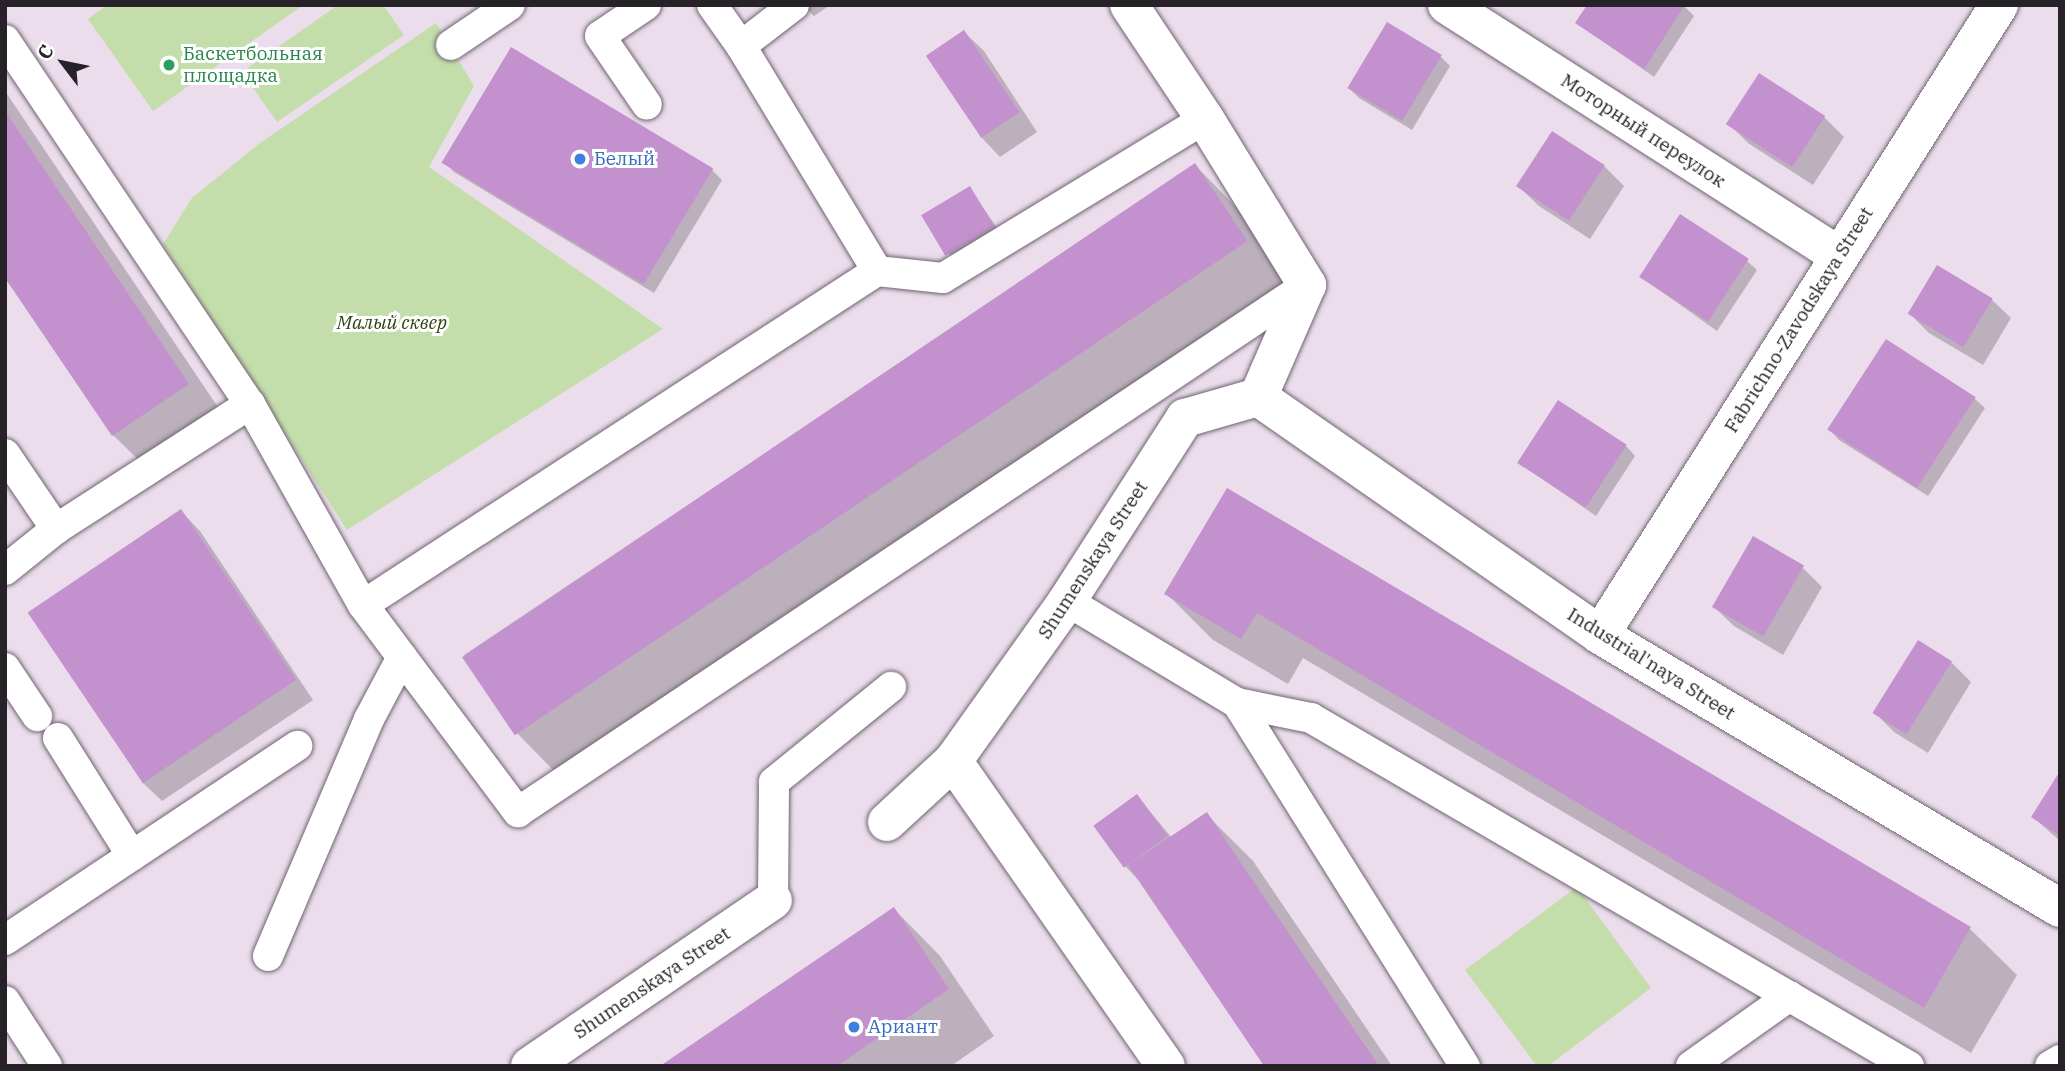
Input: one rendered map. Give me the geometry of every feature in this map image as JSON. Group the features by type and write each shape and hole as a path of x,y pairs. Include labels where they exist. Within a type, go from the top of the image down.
{"street":[{"path":"1129,5 1205,119 1307,285 1258,397"},
{"name":"Моторный переулок","path":"1447,5 1839,256"},
{"name":"Fabrichno-Zavodskaya Street","path":"1600,635 1999,5"},
{"name":"Industrial'naya Street","path":"1258,397 1600,635 2060,908"},
{"name":"Shumenskaya Street","path":"887,822 953,761 1068,601 1185,418 1258,397"},
{"path":"953,761 1167,1066"},
{"name":"Shumenskaya Street","path":"530,1066 773,900"}],"lane":[{"path":"451,45 510,5"},
{"path":"646,5 600,36 647,105"},
{"path":"712,5 741,46 877,271"},
{"path":"741,46 794,5"},
{"path":"5,40 250,404 363,605 518,812 1307,285"},
{"path":"363,605 877,271 943,278 1205,119"},
{"path":"5,570 56,529 250,404"},
{"path":"5,454 56,529"},
{"path":"1068,601 1237,703 1311,718 1909,1066"},
{"path":"268,956 369,719 402,657"},
{"path":"5,668 37,716"},
{"path":"773,900 774,782 891,687"},
{"path":"1237,703 1465,1066"},
{"path":"58,738 132,856"},
{"path":"5,940 298,746"},
{"path":"1691,1066 1790,996"},
{"path":"5,1001 47,1066"},
{"path":"2050,1066 2060,1060"}],"green space":[{"name":"Баскетбольная площадка","path":"107,5 303,5 153,111 88,19"},
{"path":"338,5 383,5 404,35 277,122 242,72"},
{"name":"Малый сквер","path":"436,23 474,86 429,167 663,329 347,530 163,244 192,198 260,143"},
{"path":"1577,887 1651,988 1548,1066 1537,1066 1465,970"}],"building":[{"path":"1587,5 1685,5 1644,69 1575,23"},
{"path":"1387,22 1442,55 1402,121 1347,88"},
{"path":"964,30 1019,112 981,138 926,56"},
{"path":"511,47 713,169 644,284 441,163"},
{"path":"1759,73 1825,116 1792,167 1726,124"},
{"path":"5,111 189,384 112,436 5,278"},
{"path":"1552,131 1605,165 1569,221 1516,186"},
{"path":"1195,163 1248,241 515,735 462,657"},
{"path":"970,186 994,226 945,256 921,215"},
{"path":"1680,214 1749,259 1708,322 1639,277"},
{"path":"1937,265 1993,298 1963,347 1908,314"},
{"path":"1886,339 1976,397 1917,488 1827,430"},
{"path":"1558,400 1627,445 1586,508 1517,463"},
{"path":"1227,488 1971,927 1924,1008 1257,613 1241,639 1164,594"},
{"path":"181,509 296,680 143,783 28,612"},
{"path":"1753,536 1804,566 1763,637 1712,607"},
{"path":"1918,640 1952,661 1906,734 1872,713"},
{"path":"2060,771 2060,836 2031,817"},
{"path":"1137,794 1168,836 1124,868 1093,826"},
{"path":"1207,812 1379,1066 1264,1066 1128,865"},
{"path":"894,907 949,989 837,1066 660,1066"}],"place":[{"name":"Баскетбольная площадка","path":"169,65"},
{"name":"Белый","path":"580,159"},
{"name":"Ариант","path":"854,1027"}]}
